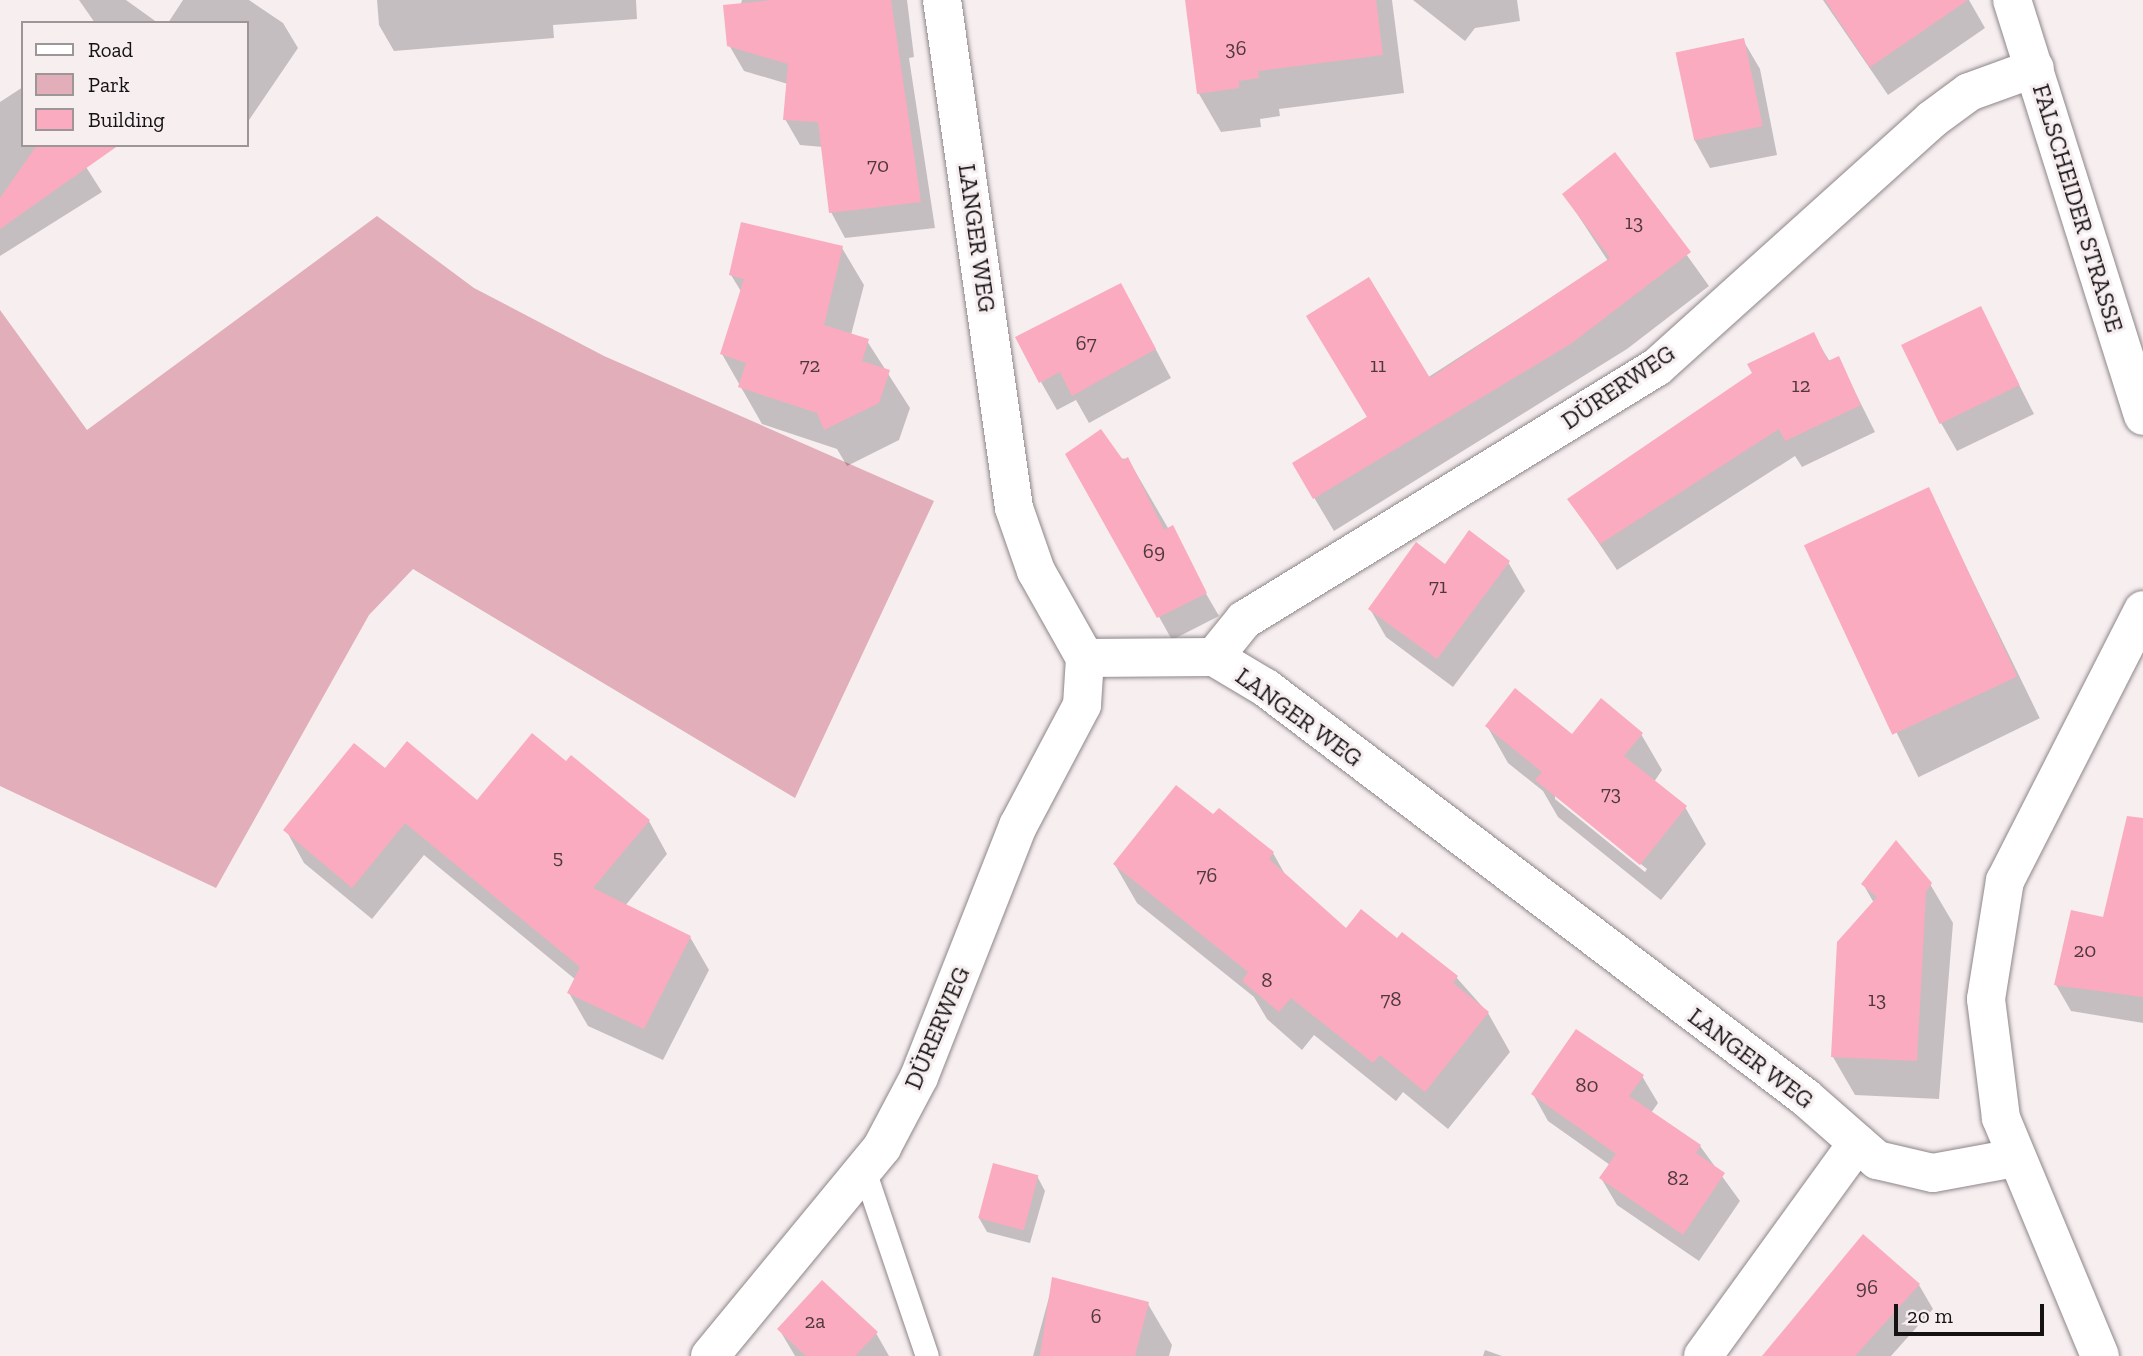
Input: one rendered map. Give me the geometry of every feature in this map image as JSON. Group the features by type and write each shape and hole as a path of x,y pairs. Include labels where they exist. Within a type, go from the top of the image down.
{"street":[{"name":"LANGER WEG","path":"942,0 1014,508 1036,571 1085,658 1214,657 1266,688 1877,1160 1933,1173 2015,1158"},
{"name":"FALSCHEIDER STRASSE","path":"2020,1 2035,68 2143,416"},
{"name":"DÜRERWEG","path":"1214,657 1244,620 1657,367 1931,120 1969,92 2035,68"},
{"path":"2100,1356 2015,1158 1992,1074 1986,999 1993,932 2005,881 2143,610"},
{"name":"DÜRERWEG","path":"710,1356 865,1172 919,1077 1017,826 1082,705 1085,658"},
{"path":"1703,1356 1857,1143"}],"lane":[{"path":"865,1172 928,1356"}],"green space":[{"path":"377,216 474,288 604,356 934,501 795,798 413,569 369,615 216,888 0,786 0,310 87,430"}],"building":[{"path":"773,0 891,0 921,202 829,213 818,122 783,120 788,64 727,46 723,5"},
{"path":"1185,0 1376,0 1383,55 1258,71 1259,78 1239,81 1239,88 1197,94"},
{"path":"1825,0 1968,0 1870,67"},
{"path":"1744,38 1763,126 1694,141 1676,53"},
{"path":"36,147 116,147 0,229 0,198"},
{"path":"1615,152 1691,252 1572,343 1313,499 1292,463 1367,417 1306,316 1369,277 1430,378 1610,258 1562,194"},
{"path":"741,222 843,246 824,325 869,339 862,361 890,370 879,403 824,430 817,413 738,387 746,363 720,354 744,279 729,275"},
{"path":"1121,283 1156,349 1072,396 1060,372 1039,383 1015,337"},
{"path":"1981,306 2020,385 1940,424 1901,345"},
{"path":"1814,332 1828,361 1839,356 1861,405 1785,441 1779,429 1600,544 1567,499 1752,373 1747,364"},
{"path":"1101,429 1123,460 1128,457 1164,530 1173,525 1207,593 1157,618 1065,454"},
{"path":"1929,487 2017,676 1892,735 1804,545"},
{"path":"1469,530 1510,561 1437,659 1368,609 1416,542 1445,564"},
{"path":"1515,688 1572,734 1601,698 1643,733 1624,756 1687,806 1640,865 1535,780 1542,772 1485,726"},
{"path":"532,733 566,761 571,755 650,820 593,888 691,936 644,1029 567,993 580,967 405,823 352,888 283,830 354,743 385,768 407,741 477,800"},
{"path":"1176,785 1213,814 1219,808 1274,852 1269,859 1346,928 1361,909 1397,938 1402,932 1458,976 1453,983 1489,1012 1425,1092 1380,1055 1373,1063 1291,998 1279,1012 1242,981 1248,972 1113,864"},
{"path":"2127,816 2143,818 2143,997 2054,985 2071,910 2103,917"},
{"path":"1896,840 1932,883 1926,892 1917,1061 1831,1057 1837,942 1877,897 1861,884"},
{"path":"1576,1029 1644,1075 1629,1096 1701,1145 1696,1153 1725,1173 1683,1235 1599,1178 1616,1154 1531,1094"},
{"path":"993,1163 1038,1175 1024,1230 978,1218"},
{"path":"1863,1234 1920,1284 1855,1356 1762,1356"},
{"path":"1052,1277 1149,1302 1135,1356 1040,1356"},
{"path":"822,1280 878,1332 855,1356 806,1356 777,1329"}]}
